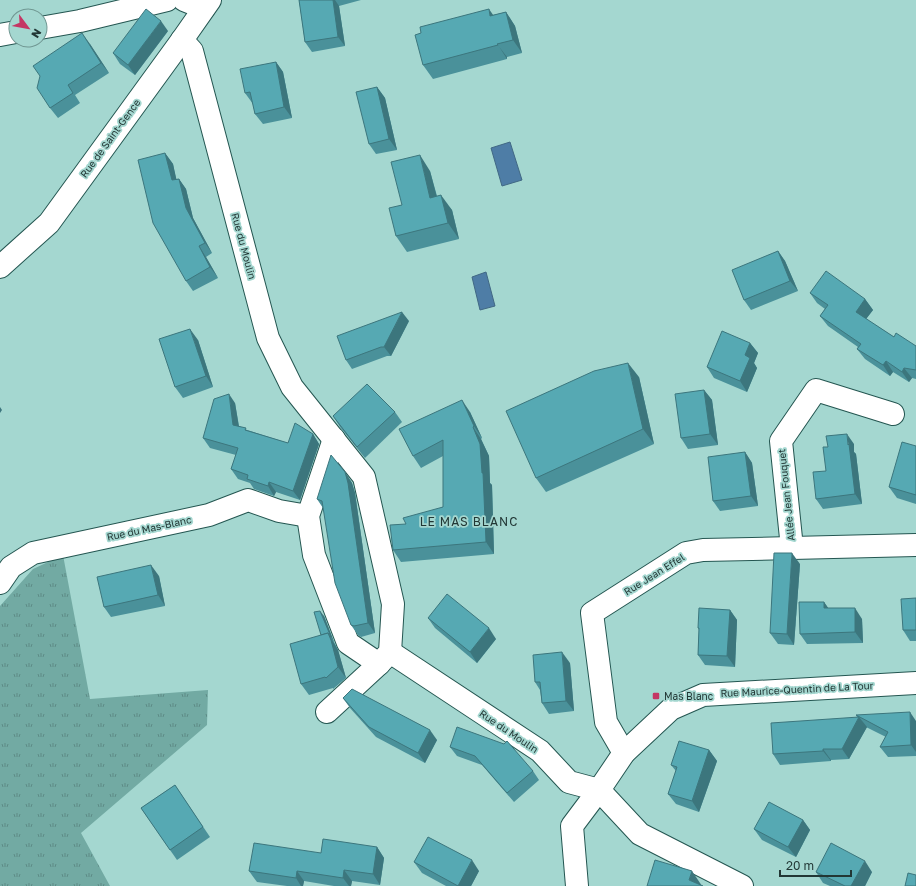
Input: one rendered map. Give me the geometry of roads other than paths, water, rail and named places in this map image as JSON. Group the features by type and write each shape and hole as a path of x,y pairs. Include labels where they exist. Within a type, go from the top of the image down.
{"street":[{"path":"48,27 80,21 167,0"},
{"path":"184,0 207,4"},
{"name":"Rue de Saint-Gence","path":"0,267 49,223 207,4"},
{"name":"Rue du Moulin","path":"182,40 192,51 268,338 292,387 364,477 393,604 377,664"},
{"name":"Allée Jean Fouquet","path":"792,548 781,441 816,390 893,414"},
{"name":"Rue du Moulin","path":"334,439 308,516 314,555 348,643 377,664 540,751 568,782 599,790"},
{"name":"Rue du Mas-Blanc","path":"0,583 11,567 33,553 209,516 248,500 279,511 308,516"},
{"name":"Rue Jean Effel","path":"624,754 606,722 592,613 686,553 703,550 916,544"},
{"path":"327,712 377,664"},
{"name":"Rue Maurice-Quentin de La Tour","path":"599,790 624,754 671,709 703,694 916,683"},
{"path":"577,886 572,826 599,790 640,834 742,886"}],"place":[{"name":"Mas Blanc","path":"656,696"}],"district":[{"name":"LE MAS BLANC","path":"469,522"}]}
